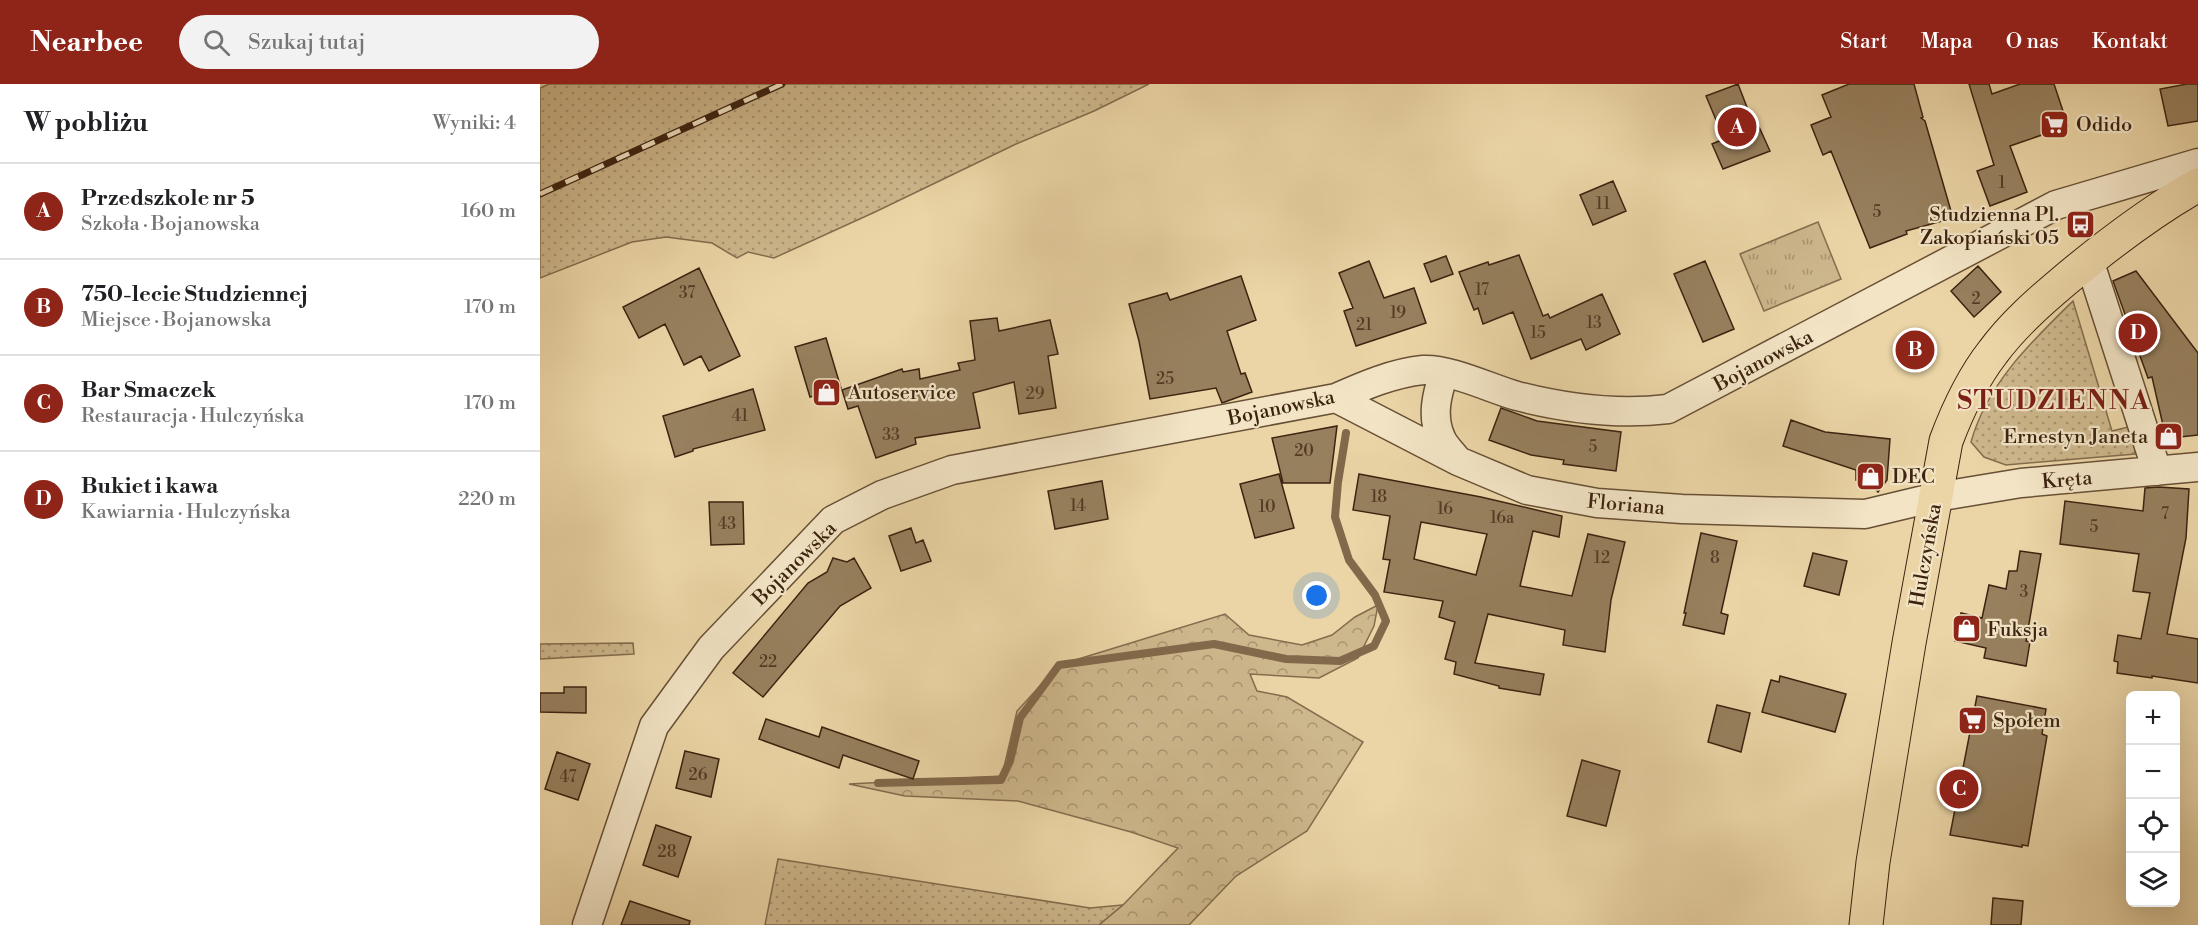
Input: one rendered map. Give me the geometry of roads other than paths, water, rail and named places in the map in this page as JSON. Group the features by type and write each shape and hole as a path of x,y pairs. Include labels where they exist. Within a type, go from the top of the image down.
{"main road":[{"name":"Hulczyńska","path":"1866,925 1873,862 1936,497 1946,441 1957,413 1970,387 1992,353 2020,319 2100,250 2198,185"}],"street":[{"name":"Bojanowska","path":"587,925 654,726 711,648 833,520 882,495 952,470 1336,398 1382,379 1425,370 1544,402 1602,410 1668,410 2056,205 2198,163"},
{"path":"2089,260 2157,471"},
{"path":"1443,373 1435,412 1441,439 1458,461"},
{"name":"Floriana","path":"1336,398 1458,461 1527,490 1597,503 1682,509 1865,514 1936,497"},
{"name":"Kręta","path":"1936,497 2021,483 2198,467"}],"waterway":[{"path":"878,783 1001,780 1010,761 1020,718 1059,665 1214,644 1286,659 1340,661 1374,646 1386,621 1375,595 1349,560 1335,517 1346,433"}],"railway":[{"path":"540,194 782,84"}],"place":[{"name":"Odido","path":"2055,124"},
{"name":"Przedszkole nr 5","path":"1737,127"},
{"name":"Studzienna Pl. Zakopiański 05","path":"2080,225"},
{"name":"Bukiet i kawa","path":"2138,333"},
{"name":"750-lecie Studziennej","path":"1915,350"},
{"name":"Autoservice","path":"827,392"},
{"name":"Ernestyn Janeta","path":"2169,436"},
{"name":"DEC","path":"1871,476"},
{"name":"Fuksja","path":"1966,629"},
{"name":"Społem","path":"1972,720"},
{"name":"Bar Smaczek","path":"1959,789"}],"district":[{"name":"STUDZIENNA","path":"2054,400"}]}
